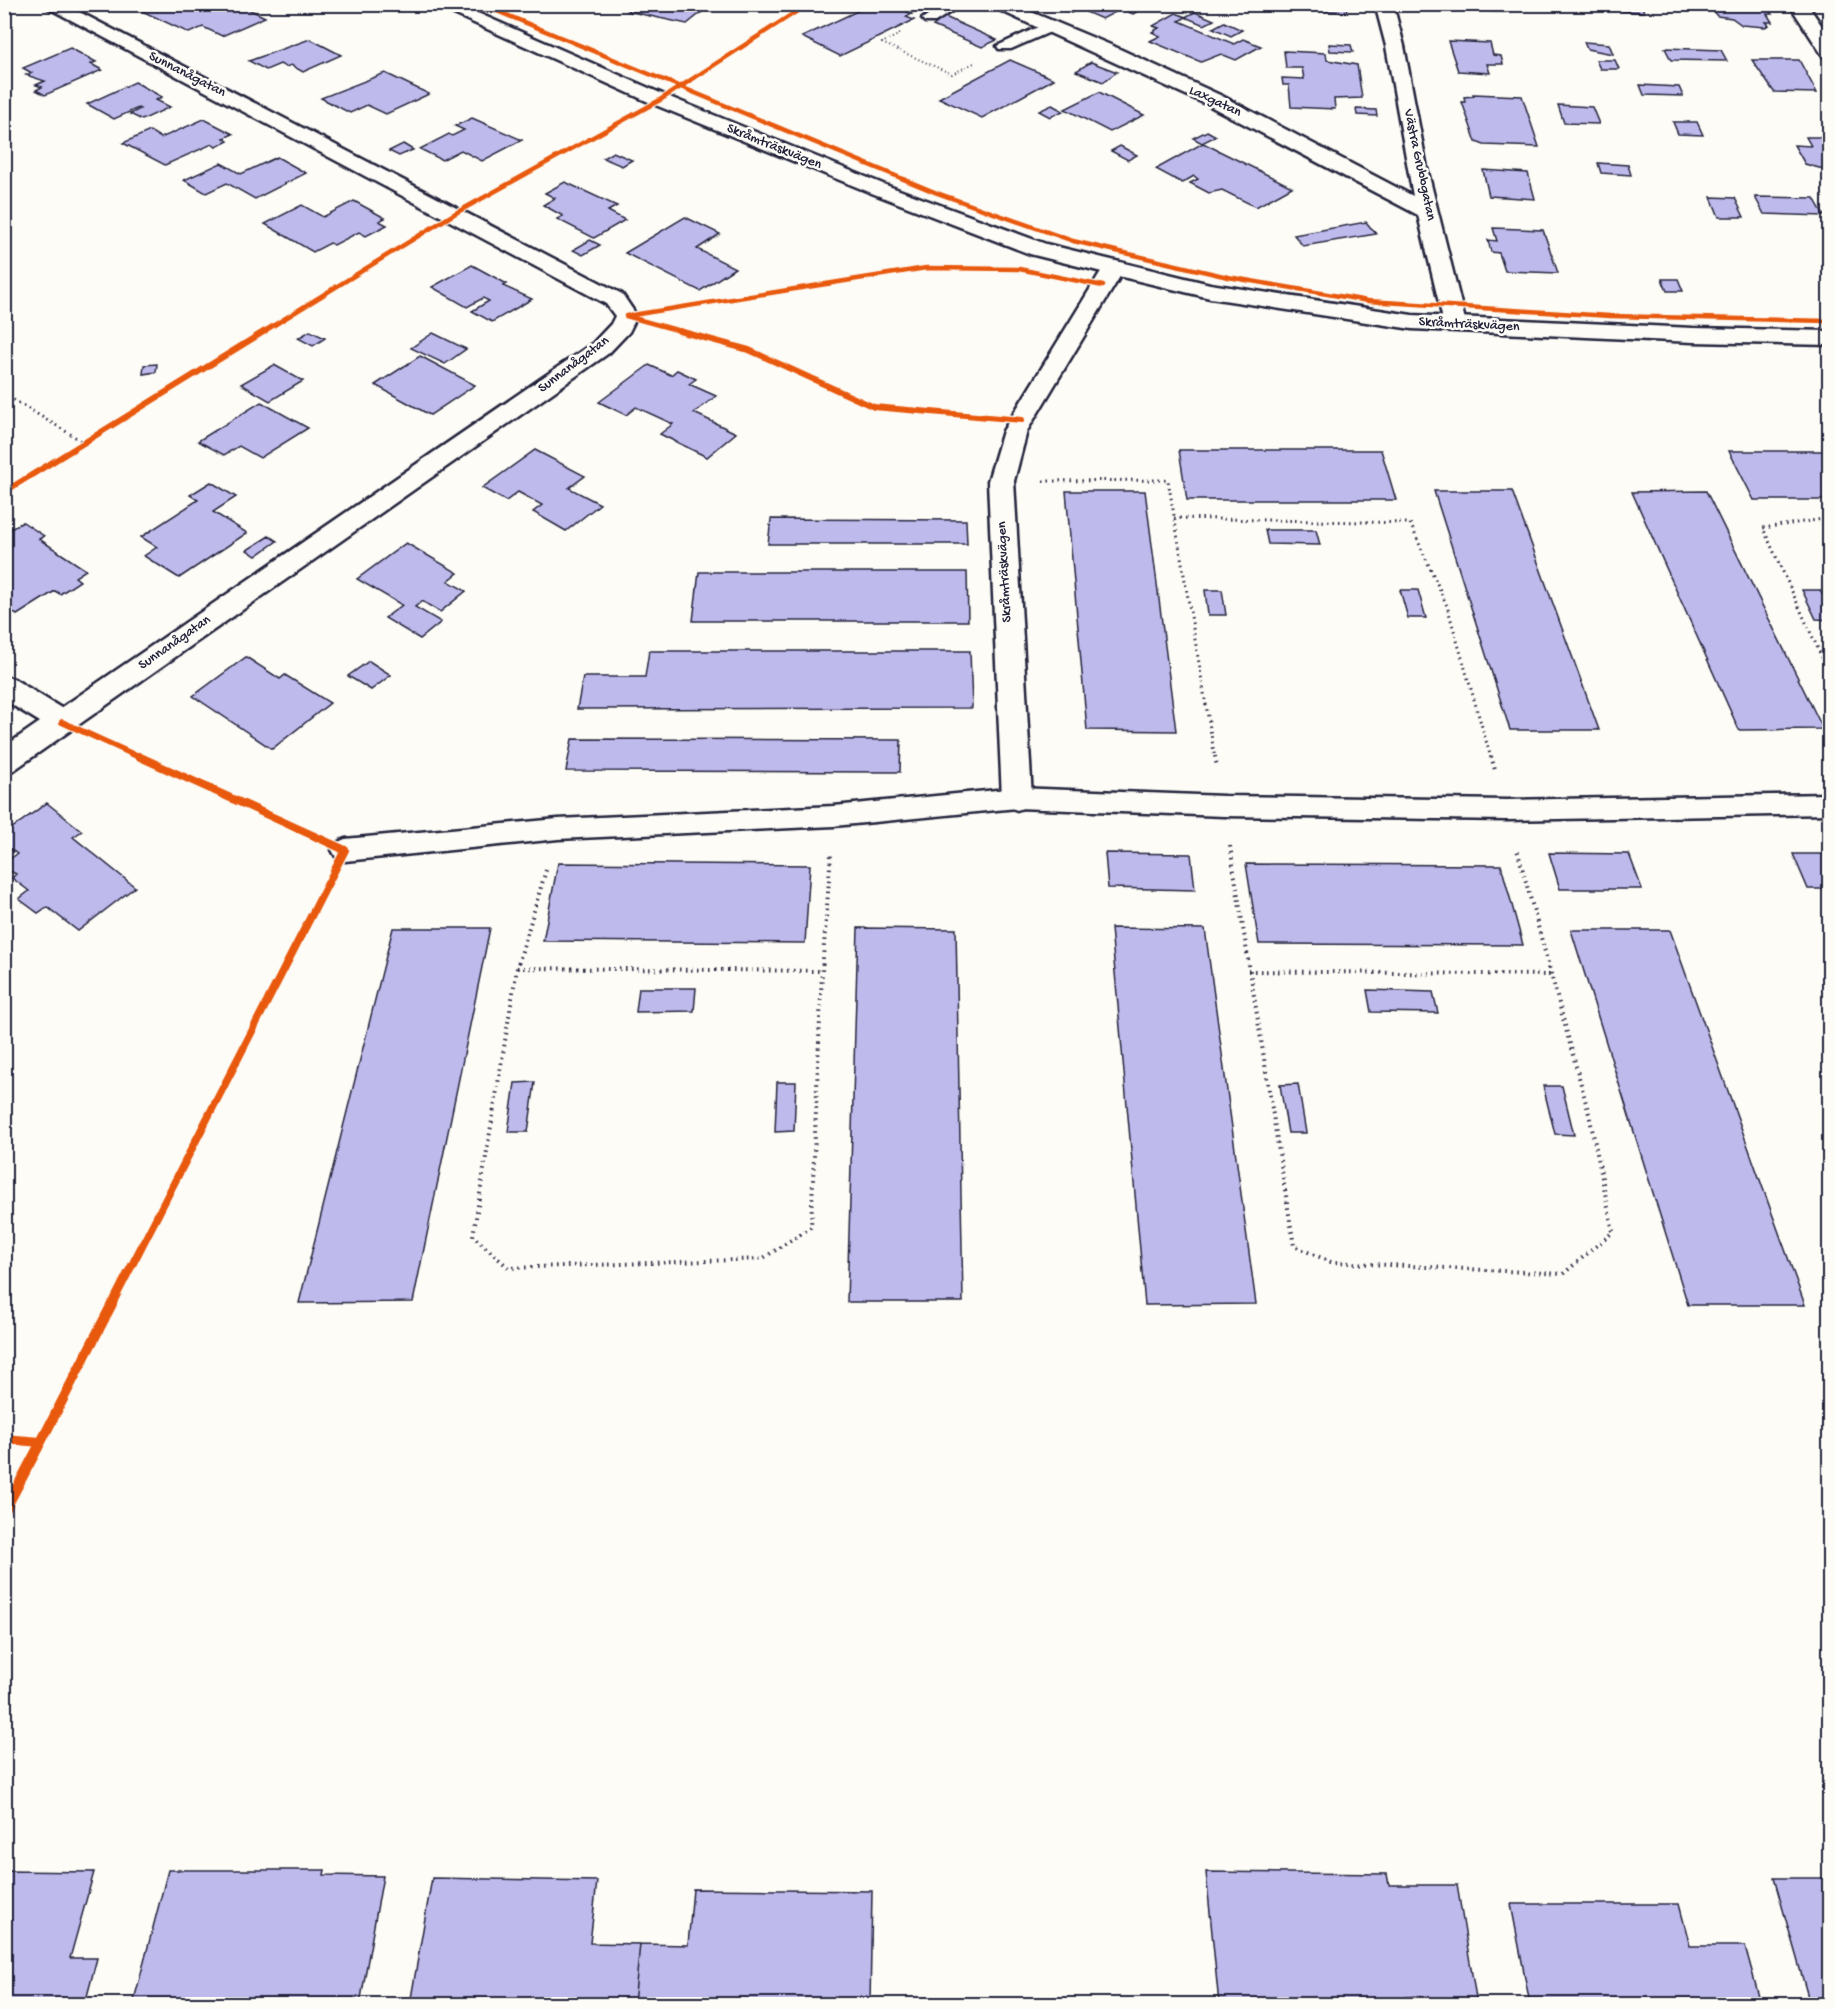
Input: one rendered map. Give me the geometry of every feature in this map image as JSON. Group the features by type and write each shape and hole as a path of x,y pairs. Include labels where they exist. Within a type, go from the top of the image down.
{"street":[{"name":"Sunnanågatan","path":"4,762 601,348 621,327 626,316 614,298 50,4"},
{"name":"Skråmträskvägen","path":"441,4 660,100 876,188 1038,249 1114,268 1210,291 1412,322 1693,335 1830,338"},
{"name":"Laxgatan","path":"995,4 1051,26 1254,121 1428,212"},
{"name":"Västra Grubbgatan","path":"1384,4 1428,212 1455,324"},
{"path":"1798,4 1830,52"},
{"name":"Skråmträskvägen","path":"1017,798 1001,481 1015,431 1114,268"},
{"path":"4,686 62,722"}],"lane":[{"path":"930,19 956,4"},
{"path":"1005,46 1051,26"},
{"path":"345,850 558,829 834,816 1017,798 1224,806 1507,810 1830,804"}],"path":[{"path":"4,394 85,443"},
{"path":"1001,481 1168,480 1174,518 1224,806 1248,971 1294,1246 1331,1262 1563,1274 1613,1232 1589,1114 1507,810 1447,606 1410,523 1174,518"},
{"path":"1830,518 1762,528 1830,675"},
{"path":"558,829 517,968 473,1236 509,1268 762,1259 811,1227 822,971 834,816"},
{"path":"517,968 822,971"},
{"path":"1248,971 1552,975"}],"building":[{"path":"157,4 195,4 209,11 224,4 238,4 265,17 222,36 203,27 189,33 142,11"},
{"path":"635,4 674,4 703,11 687,24 627,11"},
{"path":"872,4 891,10 897,7 912,14 906,17 914,20 840,56 802,37"},
{"path":"1050,4 1152,4 1133,14 1121,9 1102,19 1079,9 1071,13"},
{"path":"1305,4 1346,4 1347,12 1305,10"},
{"path":"1477,4 1503,5 1505,12 1479,11"},
{"path":"1620,4 1642,4 1644,12 1622,11"},
{"path":"1707,4 1766,5 1772,14 1767,14 1772,22 1766,22 1769,25 1765,27 1742,25 1732,18 1717,16"},
{"path":"1195,12 1214,20 1204,25 1185,17"},
{"path":"1176,13 1186,17 1179,21 1234,44 1243,39 1261,46 1236,60 1221,54 1201,62 1150,41 1160,36 1152,32 1159,28 1153,26"},
{"path":"945,17 997,40 982,47 933,26"},
{"path":"1224,22 1242,30 1231,36 1213,28"},
{"path":"310,39 341,55 303,72 291,65 286,67 280,64 266,70 249,61"},
{"path":"1448,41 1490,43 1493,55 1501,56 1503,64 1487,64 1490,73 1458,71"},
{"path":"1584,42 1609,44 1613,54 1587,49"},
{"path":"1329,44 1351,45 1353,52 1330,51"},
{"path":"70,48 96,62 91,64 102,70 45,95 36,90 42,87 36,85 45,81 26,75 32,73 23,68"},
{"path":"1665,48 1721,50 1727,61 1671,60"},
{"path":"1284,51 1326,53 1327,60 1357,65 1362,98 1334,99 1335,109 1291,107 1289,85 1283,85 1282,78 1304,79 1302,68 1286,68"},
{"path":"1010,60 1054,79 982,118 939,98"},
{"path":"1596,60 1615,60 1619,69 1600,69"},
{"path":"1752,60 1799,60 1817,93 1774,92"},
{"path":"1091,62 1117,72 1103,82 1076,71"},
{"path":"385,73 429,94 386,114 367,105 350,113 321,98"},
{"path":"135,82 162,97 156,100 170,107 142,120 130,114 140,109 138,108 114,119 87,104"},
{"path":"1640,85 1679,87 1683,96 1644,95"},
{"path":"1099,92 1144,115 1110,132 1065,109"},
{"path":"1473,94 1522,96 1539,147 1484,145 1476,142 1462,102 1465,102 1464,97 1474,96"},
{"path":"1052,105 1063,111 1050,117 1039,111"},
{"path":"1558,105 1592,107 1599,124 1564,123"},
{"path":"1356,109 1376,110 1377,116 1357,115"},
{"path":"472,118 522,140 482,161 461,150 442,160 420,149 449,134 452,136 464,130 455,126"},
{"path":"204,119 233,134 224,138 228,141 216,147 212,144 165,165 123,143 150,131 161,138"},
{"path":"1673,122 1697,122 1703,135 1678,134"},
{"path":"1207,131 1216,136 1202,143 1193,138"},
{"path":"1806,137 1830,137 1830,171 1805,164 1794,145 1811,146"},
{"path":"1203,143 1292,187 1256,207 1222,190 1209,193 1190,183 1198,179 1194,176 1182,183 1156,169"},
{"path":"403,144 413,150 399,156 389,151"},
{"path":"1120,146 1137,155 1128,160 1111,151"},
{"path":"613,152 632,160 622,166 603,158"},
{"path":"277,157 306,173 255,199 227,183 206,193 184,180 221,163 241,174"},
{"path":"1598,163 1628,165 1631,175 1601,173"},
{"path":"1483,170 1528,173 1535,199 1489,196"},
{"path":"565,182 617,206 608,211 625,220 594,238 557,219 563,216 543,205 555,198 545,193"},
{"path":"1711,197 1735,198 1744,217 1719,217"},
{"path":"1755,197 1814,198 1824,216 1764,214"},
{"path":"354,201 385,218 379,221 387,225 366,236 359,232 334,245 330,243 313,252 265,224 302,205 323,217"},
{"path":"685,217 720,234 697,249 735,268 700,291 625,253"},
{"path":"1366,222 1376,234 1303,246 1294,235"},
{"path":"1493,228 1543,230 1558,273 1505,271 1499,253 1491,252 1488,240 1497,241"},
{"path":"590,240 600,245 583,255 573,250"},
{"path":"472,265 507,284 503,286 532,299 492,322 472,311 489,301 483,298 467,307 432,287"},
{"path":"1662,279 1678,279 1683,291 1667,291"},
{"path":"310,331 325,338 313,346 298,338"},
{"path":"433,333 466,349 445,364 411,348"},
{"path":"420,356 475,385 430,415 375,385"},
{"path":"157,364 156,372 143,374 144,365"},
{"path":"274,365 303,381 270,401 241,384"},
{"path":"649,365 671,375 677,370 696,379 689,384 716,396 694,413 736,433 707,457 660,434 673,424 636,407 626,415 599,402"},
{"path":"261,402 308,428 260,458 239,446 224,455 198,441"},
{"path":"535,450 585,476 569,488 600,504 566,531 533,512 542,505 518,492 506,501 482,488"},
{"path":"1179,450 1381,450 1396,500 1187,500"},
{"path":"1729,451 1830,451 1830,500 1754,500"},
{"path":"211,482 236,497 213,512 247,533 179,578 144,556 157,547 141,537 198,500 190,495"},
{"path":"1066,491 1145,491 1176,731 1087,730"},
{"path":"1434,491 1512,491 1599,730 1510,730"},
{"path":"1706,491 1823,729 1739,730 1632,492"},
{"path":"771,519 966,520 967,544 768,544"},
{"path":"23,522 44,536 39,539 86,570 75,577 80,581 60,594 55,591 17,615 4,606 4,529 7,531"},
{"path":"1265,530 1316,530 1320,545 1268,544"},
{"path":"269,536 277,541 256,556 247,550"},
{"path":"406,543 458,573 448,581 466,591 440,612 422,601 415,607 441,622 420,639 385,618 402,605 357,579"},
{"path":"699,572 967,572 968,621 693,621"},
{"path":"1205,590 1222,590 1226,615 1208,615"},
{"path":"1400,590 1418,590 1426,618 1408,618"},
{"path":"1802,590 1820,590 1830,610 1830,620 1816,619"},
{"path":"649,651 970,651 972,708 577,709 583,677 645,677"},
{"path":"246,657 280,679 285,675 330,703 272,749 193,696"},
{"path":"369,661 391,675 371,690 348,676"},
{"path":"572,739 901,740 900,772 566,771"},
{"path":"47,803 82,831 73,837 135,887 78,931 47,907 38,913 19,899 29,891 12,878 16,874 6,869 7,861 17,854 4,844 4,834"},
{"path":"1105,853 1191,854 1195,890 1108,888"},
{"path":"1549,853 1629,854 1642,889 1560,889"},
{"path":"1793,854 1830,854 1830,889 1808,889"},
{"path":"558,863 810,865 805,943 543,941"},
{"path":"1246,864 1501,865 1523,945 1259,944"},
{"path":"393,928 490,928 413,1302 299,1303"},
{"path":"858,928 956,929 963,1302 847,1302"},
{"path":"1111,928 1205,929 1256,1304 1145,1305"},
{"path":"1571,930 1670,930 1805,1305 1688,1305"},
{"path":"639,988 696,988 694,1011 636,1012"},
{"path":"1367,990 1433,992 1438,1013 1371,1012"},
{"path":"535,1082 528,1132 508,1132 515,1083"},
{"path":"777,1082 796,1082 794,1131 775,1132"},
{"path":"1298,1084 1306,1133 1288,1133 1280,1085"},
{"path":"1543,1086 1562,1086 1574,1135 1555,1134"},
{"path":"168,1870 325,1870 324,1875 383,1876 360,2004 133,2004"},
{"path":"4,1871 94,1872 70,1958 97,1958 85,2004 4,2004"},
{"path":"1206,1872 1387,1874 1389,1885 1457,1885 1477,2004 1421,2004 1420,1996 1406,1997 1407,2004 1219,2004"},
{"path":"432,1878 597,1881 590,1943 640,1944 634,2004 410,2004"},
{"path":"1774,1878 1830,1878 1830,2004 1810,2004"},
{"path":"693,1889 872,1891 870,2004 634,2004 640,1944 688,1945"},
{"path":"1511,1904 1679,1904 1690,1946 1745,1946 1761,2004 1530,2004"}],"cycle path":[{"path":"480,4 937,193 1073,241 1228,277 1368,301 1610,316 1830,321"},
{"path":"4,492 454,214 660,100 808,4"},
{"path":"1022,420 874,407 749,350 626,316 926,268 1019,269 1103,286"},
{"path":"4,1439 41,1442 345,850 62,722"},
{"path":"4,1512 41,1442"}]}
